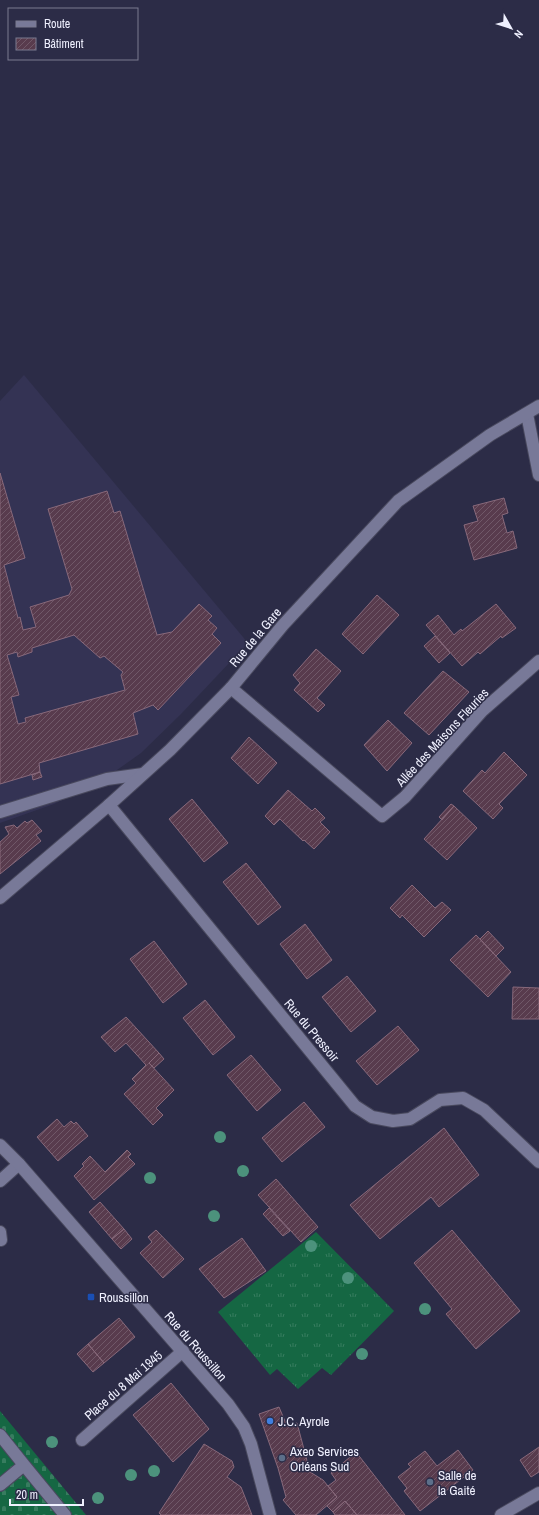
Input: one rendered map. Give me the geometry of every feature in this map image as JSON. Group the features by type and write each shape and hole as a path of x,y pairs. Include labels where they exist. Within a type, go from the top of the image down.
{"street":[{"name":"Rue de la Gare","path":"0,898 109,805 170,750 230,688 283,624 398,501 490,435 539,406"},
{"path":"527,414 539,476"},
{"name":"Allée des Maisons Fleuries","path":"230,688 382,816 405,797 482,711 539,661"},
{"path":"0,812 107,779 143,774"},
{"name":"Rue du Pressoir","path":"109,805 356,1106 372,1117 393,1121 410,1119 440,1100 463,1098 484,1110 539,1162"},
{"name":"Rue du Roussillon","path":"0,1145 19,1164 228,1404 244,1427 251,1444 270,1515"},
{"path":"0,1181 19,1164"},
{"name":"Place du 8 Mai 1945","path":"82,1440 183,1351"},
{"path":"0,1435 66,1515"},
{"path":"0,1485 24,1465"},
{"path":"501,1515 539,1493"}],"shaded area":[{"path":"24,375 248,643 181,714 141,753 100,782 54,804 0,823 0,401"}],"green space":[{"path":"316,1232 394,1311 331,1375 322,1368 298,1389 277,1369 270,1375 218,1312"},
{"path":"0,1411 86,1515 0,1515"}],"building":[{"path":"0,473 25,558 4,565 18,618 20,617 23,630 36,627 30,607 69,595 72,589 48,509 107,491 114,513 120,511 157,635 172,632 199,604 212,616 208,620 217,628 212,634 221,643 158,710 153,705 133,713 138,734 39,763 40,772 0,784","holes":["74,635 100,658 104,656 123,672 121,675 125,690 25,718 26,722 18,724 11,697 19,695 7,655 17,652 18,657 32,652 32,648"]},
{"path":"504,498 508,513 502,515 507,533 513,531 517,548 474,560 464,525 478,521 473,506"},
{"path":"377,595 399,615 363,654 342,634"},
{"path":"496,604 516,628 502,638 501,636 480,654 478,652 462,666 426,625 438,615 454,635 461,629 462,631"},
{"path":"435,636 450,653 439,663 424,646"},
{"path":"316,649 341,671 317,698 325,705 318,712 294,690 300,683 293,675"},
{"path":"443,671 469,692 429,735 404,713"},
{"path":"388,720 412,743 387,771 364,745"},
{"path":"249,737 277,763 258,784 231,758"},
{"path":"504,752 527,775 499,804 503,808 493,819 463,791 482,770 485,773"},
{"path":"40,772 42,777 33,780 32,775"},
{"path":"288,790 312,811 315,808 325,818 320,822 330,832 314,849 304,840 303,841 280,819 274,825 265,816"},
{"path":"192,799 228,843 204,862 169,819"},
{"path":"451,804 454,806 442,820 439,817"},
{"path":"454,806 477,828 447,860 424,839"},
{"path":"32,820 42,831 36,835 41,841 0,874 0,842 9,834 5,827 14,825 17,828 25,821 27,823"},
{"path":"246,863 281,907 258,925 223,882"},
{"path":"412,885 435,908 442,902 451,910 424,937 402,915 400,918 390,908"},
{"path":"305,924 332,960 307,979 280,944"},
{"path":"488,931 504,948 496,956 480,939"},
{"path":"476,935 511,972 488,997 450,960"},
{"path":"154,941 187,984 163,1003 130,959"},
{"path":"347,976 376,1011 351,1032 322,997"},
{"path":"513,987 539,988 539,1019 512,1019"},
{"path":"205,1000 235,1037 213,1055 183,1018"},
{"path":"126,1017 159,1053 149,1063 174,1090 156,1108 163,1115 153,1125 124,1094 136,1083 132,1079 146,1065 126,1043 115,1052 101,1037"},
{"path":"398,1026 419,1050 377,1085 356,1061"},
{"path":"159,1053 164,1059 154,1068 149,1063"},
{"path":"251,1055 281,1090 257,1111 227,1075"},
{"path":"304,1102 325,1127 282,1162 262,1138"},
{"path":"57,1119 64,1127 71,1121 74,1124 76,1122 88,1136 58,1161 37,1137"},
{"path":"444,1128 479,1175 439,1207 431,1197 380,1239 350,1205"},
{"path":"127,1150 131,1154 128,1157 135,1164 94,1200 74,1176 84,1166 82,1164 90,1156 105,1172"},
{"path":"276,1179 318,1227 301,1242 258,1195"},
{"path":"100,1202 124,1229 112,1239 89,1212"},
{"path":"269,1208 290,1231 283,1236 263,1214"},
{"path":"124,1229 132,1239 121,1249 112,1239"},
{"path":"156,1230 184,1259 163,1278 140,1253 152,1242 148,1237"},
{"path":"452,1230 520,1311 476,1349 446,1314 452,1309 414,1263"},
{"path":"242,1238 266,1271 224,1298 199,1269"},
{"path":"119,1318 135,1337 104,1363 88,1344"},
{"path":"88,1344 104,1363 93,1372 77,1354"},
{"path":"171,1383 209,1429 173,1462 133,1415"},
{"path":"279,1407 287,1426 297,1423 310,1472 323,1480 337,1497 316,1515 296,1515 283,1500 286,1497 278,1468 259,1414"},
{"path":"204,1444 232,1461 234,1467 227,1477 241,1487 252,1515 161,1515 159,1513"},
{"path":"539,1447 539,1472 531,1477 520,1460"},
{"name":"Salle de la Gaité","path":"458,1450 473,1470 420,1511 404,1491 407,1488 398,1477 411,1467 408,1464 425,1451 437,1466"},
{"path":"356,1452 405,1515 357,1515 345,1501 333,1512 327,1506 337,1497 328,1486 336,1480 331,1473"},
{"path":"345,1501 357,1515 335,1515 333,1512"}],"place":[{"name":"Roussillon","path":"91,1297"},
{"name":"J.C. Ayrole","path":"270,1421"},
{"name":"Axeo Services Orléans Sud","path":"282,1458"},
{"name":"Salle de la Gaité","path":"430,1482"}]}
